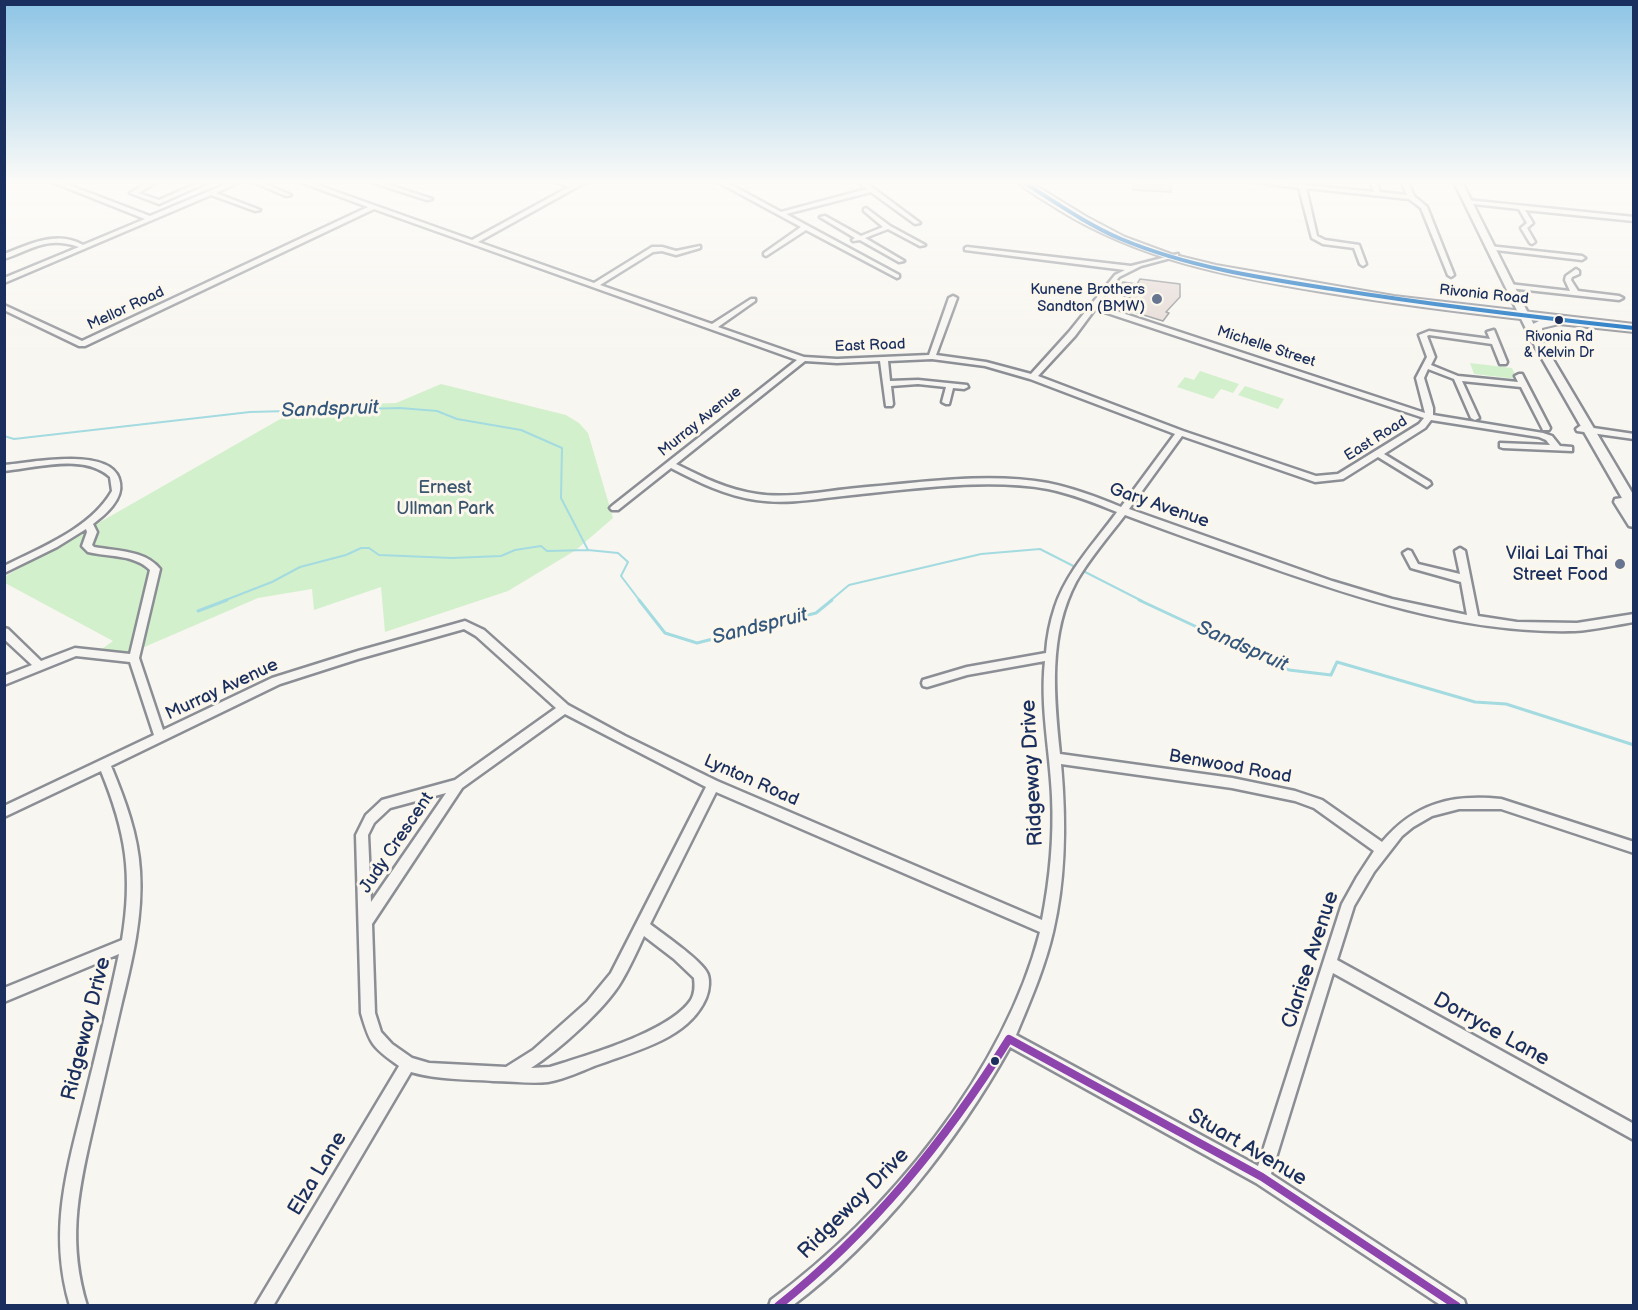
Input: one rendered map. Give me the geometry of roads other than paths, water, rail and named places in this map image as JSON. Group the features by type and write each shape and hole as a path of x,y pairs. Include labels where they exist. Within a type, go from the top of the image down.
{"main road":[{"path":"1487,243 1634,523"},
{"name":"Rivonia Road","path":"1140,244 1170,255 1235,272 1398,302 1634,326"},
{"path":"1134,267 1148,256 1140,244"},
{"name":"Rivonia Road","path":"1523,313 1577,322 1634,326"},
{"path":"1537,341 1534,329 1537,324 1577,322"},
{"path":"1585,430 1634,508"}],"street":[{"path":"4,257 43,243"},
{"path":"76,243 80,245"},
{"path":"4,277 85,243"},
{"path":"4,281 92,243"},
{"name":"Mellor Road","path":"4,307 79,344 85,343 296,243"},
{"name":"East Road","path":"475,243 803,359 837,361 932,357 969,360 1033,378 1180,433 1315,478 1340,477 1422,426 1429,417"},
{"path":"766,254 782,243"},
{"path":"837,243 897,276"},
{"path":"841,245 846,243"},
{"path":"868,243 901,261"},
{"path":"1333,243 1357,246 1363,264"},
{"path":"1438,243 1451,275"},
{"path":"595,285 652,249 664,249 676,253 698,247"},
{"path":"1489,248 1582,258"},
{"path":"967,249 1134,267"},
{"path":"1033,378 1094,306 1114,278 1134,267 1170,255"},
{"path":"1575,293 1568,280 1569,276 1576,274 1576,271"},
{"path":"1509,286 1619,298"},
{"path":"932,357 953,298"},
{"path":"713,327 753,300"},
{"name":"Michelle Street","path":"1094,306 1429,417 1540,435 1549,438 1557,448"},
{"path":"1491,332 1503,362"},
{"path":"1429,417 1420,375 1431,357 1424,339 1425,334 1494,342"},
{"name":"Murray Avenue","path":"615,508 803,359"},
{"path":"884,359 889,404"},
{"path":"1427,366 1457,378 1523,385"},
{"path":"1519,376 1546,428"},
{"path":"1457,378 1475,418"},
{"path":"888,384 918,382 964,387"},
{"path":"946,402 950,386"},
{"path":"1585,430 1634,437"},
{"name":"Ridgeway Drive","path":"777,1305 826,1265 917,1174 972,1100 1009,1039 1027,998 1048,929 1059,843 1055,759 1050,717 1052,656 1059,604 1073,579 1125,512 1180,433"},
{"path":"1503,445 1569,449"},
{"path":"1378,454 1427,484"},
{"path":"4,468 87,462 98,465 117,480 109,506 89,525 4,570"},
{"name":"Gary Avenue","path":"670,464 719,487 754,498 776,499 981,482 1052,488 1332,583 1415,607 1511,624 1582,627 1634,618"},
{"path":"89,525 92,532 87,546 91,550 135,558 152,564 155,569 134,658 160,737"},
{"path":"1460,551 1473,619"},
{"path":"1408,553 1413,566 1464,579"},
{"name":"Murray Avenue","path":"4,813 259,688 305,670 465,625"},
{"name":"Lynton Road","path":"465,625 480,633 564,708 713,785 1048,929"},
{"path":"4,632 39,666"},
{"path":"4,681 75,652 134,658"},
{"path":"927,683 967,671 1052,656"},
{"name":"Judy Crescent","path":"564,708 458,784 386,804 370,819 362,835 366,1001 371,1027 387,1050 408,1064 429,1070 536,1076 561,1071 656,1036 690,1011 702,993 701,975 679,954 642,927"},
{"name":"Benwood Road","path":"1055,759 1232,783 1295,796 1318,804 1383,850"},
{"name":"Ridgeway Drive","path":"79,1305 71,1284 66,1253 71,1187 129,944 134,897 132,848 119,799 104,764"},
{"name":"Judy Crescent","path":"365,922 458,784"},
{"path":"508,1074 538,1055 592,1007 616,978 713,785"},
{"name":"Clarise Avenue","path":"1262,1178 1348,904 1357,886 1383,850 1420,815 1448,807 1486,802 1519,809 1634,848"},
{"path":"4,995 129,944"},
{"name":"Dorryce Lane","path":"1329,963 1634,1133"},
{"name":"Stuart Avenue","path":"1009,1039 1262,1178 1458,1305"},
{"name":"Elza Lane","path":"263,1305 408,1064"}],"waterway":[{"name":"Sandspruit","path":"4,436 14,439 250,412 400,408 437,411 457,419 521,430 562,448 561,498 588,550"},
{"path":"223,601 272,582 300,567 346,555 361,548 369,548 379,555 452,558 501,556 515,550 541,546 547,551 588,550"},
{"name":"Sandspruit","path":"830,601 849,585 981,554 1040,549 1142,601"},
{"name":"Sandspruit","path":"588,550 618,553 628,562 621,576 640,601"},
{"path":"198,611 227,600"},
{"name":"Sandspruit","path":"639,600 665,633 697,643 816,613 832,600"},
{"name":"Sandspruit","path":"1139,600 1289,670 1331,675 1337,662 1475,702 1506,704 1634,745"}],"place":[{"name":"Kunene Brothers Sandton (BMW)","path":"1157,299"},
{"name":"Rivonia Rd & Kelvin Dr","path":"1559,320"},
{"name":"Vilai Lai Thai Street Food","path":"1620,564"}],"park label":[{"name":"Ernest Ullman Park","path":"445,498"}]}
